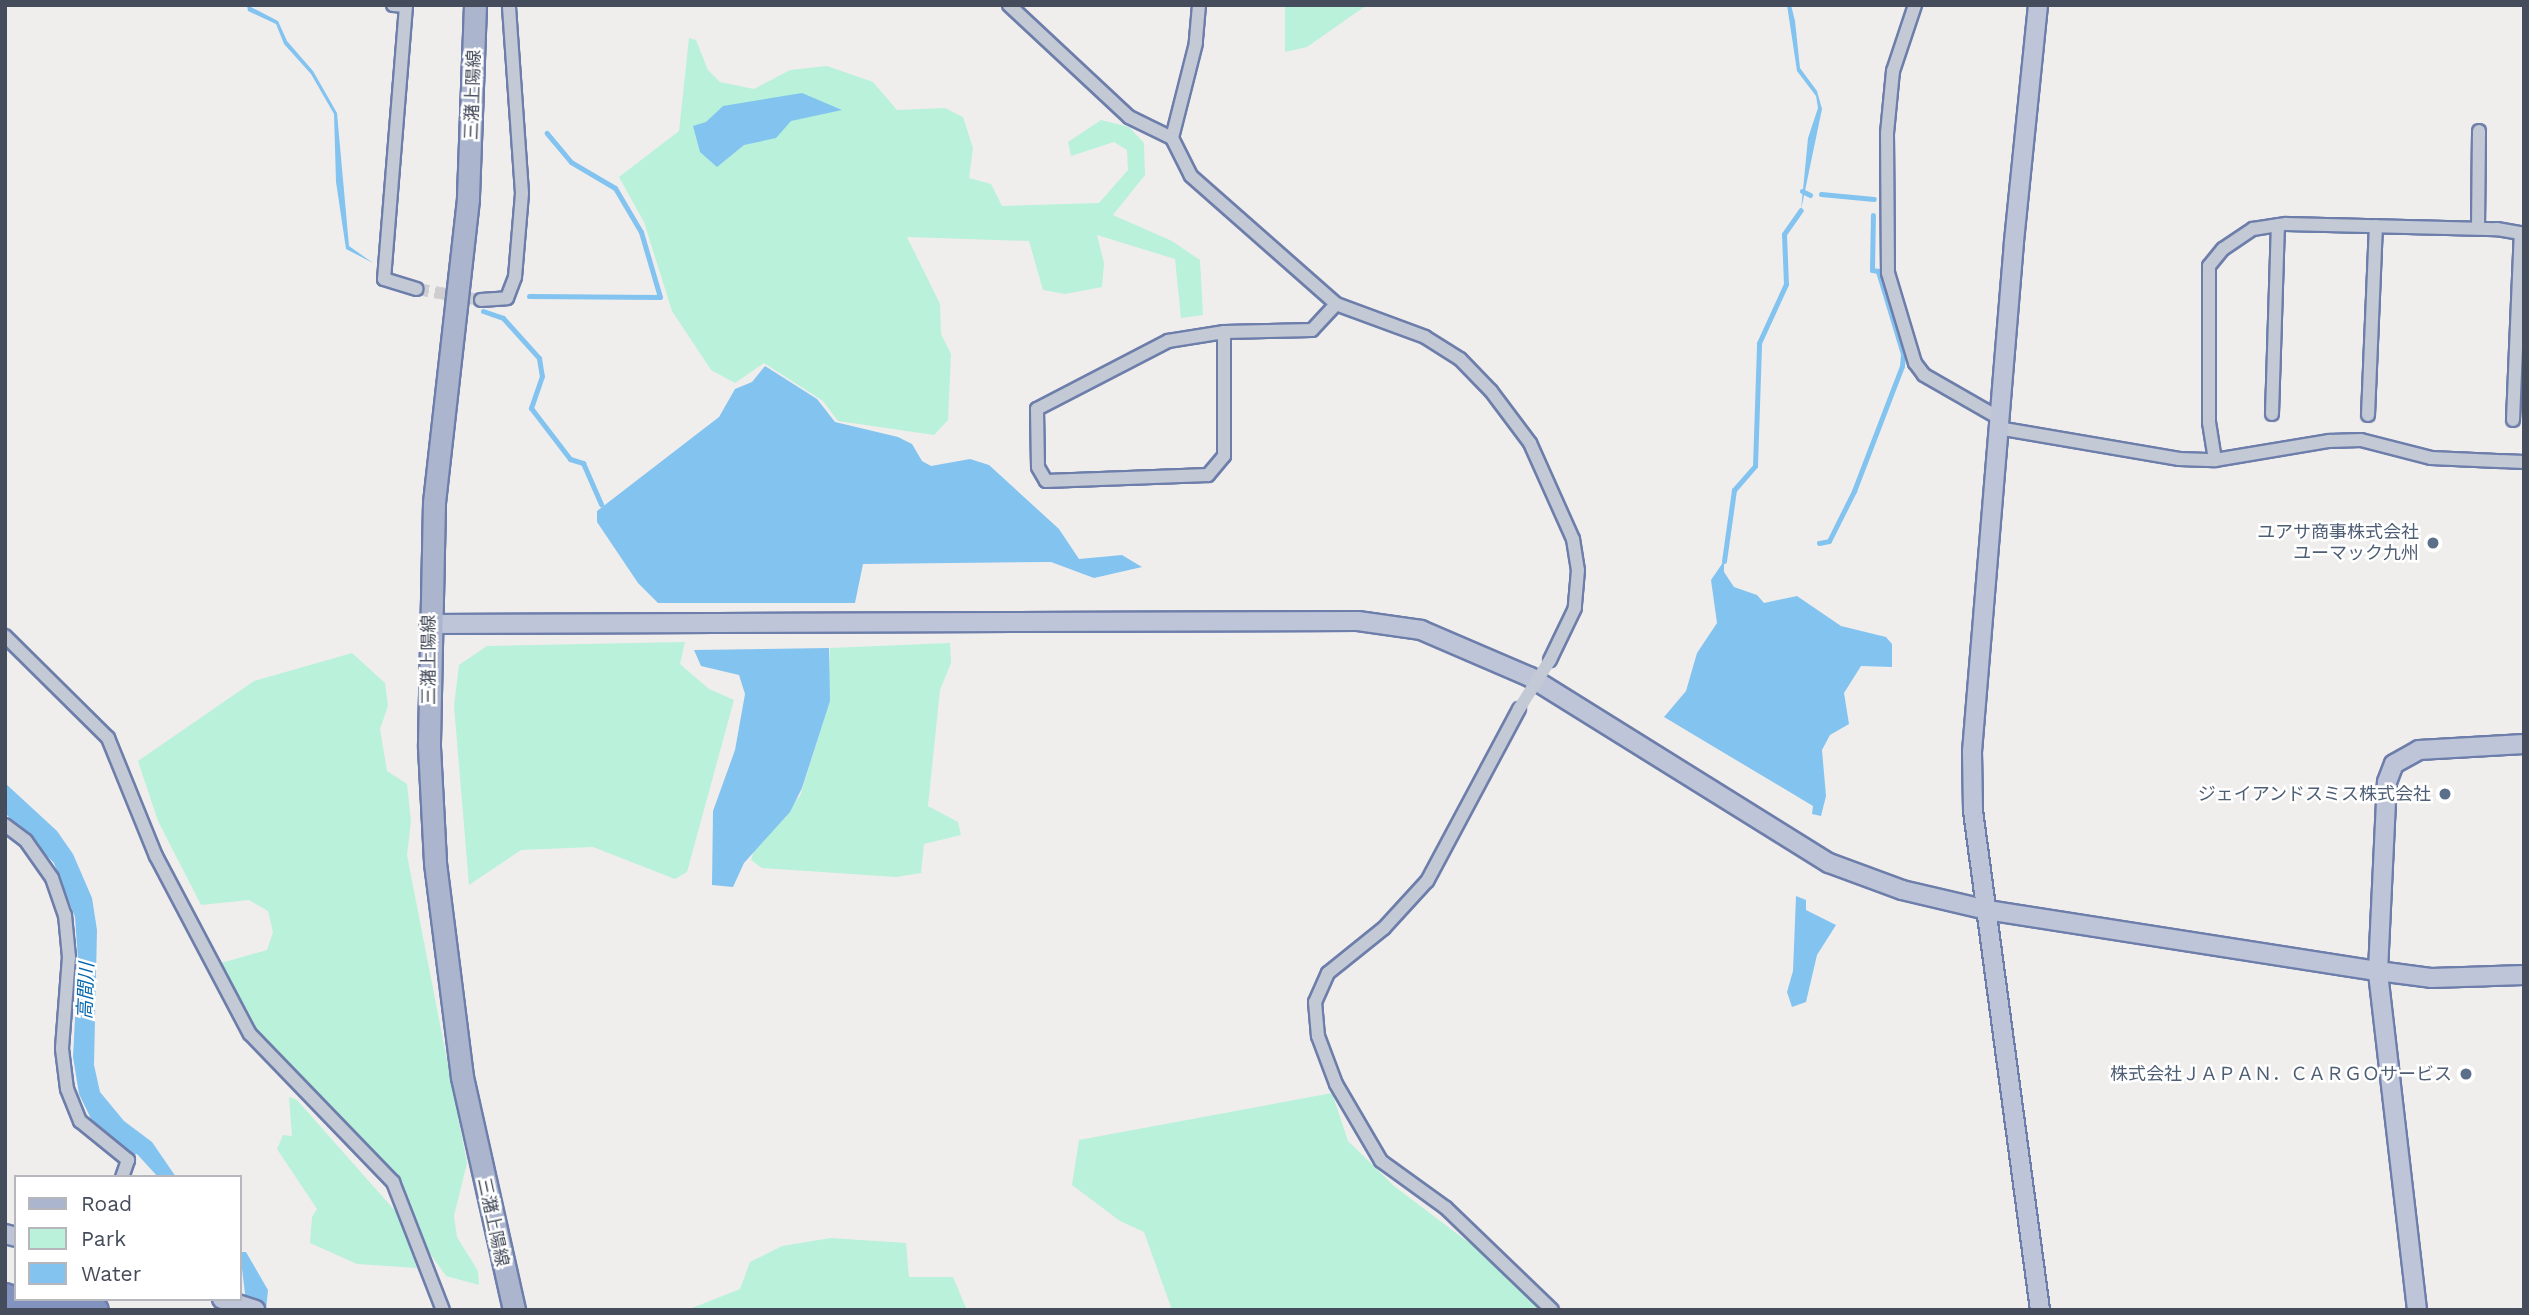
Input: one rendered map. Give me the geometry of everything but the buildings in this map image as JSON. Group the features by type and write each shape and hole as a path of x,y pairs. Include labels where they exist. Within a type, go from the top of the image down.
{"highway":[{"path":"19,1301 43,1310"},
{"path":"59,1301 96,1310"}],"main road":[{"name":"三潴上陽線","path":"475,5 468,199 434,503 429,624 429,747 446,967 462,1077 514,1310"}],"street":[{"path":"393,5 406,6 384,279 417,289"},
{"path":"481,300 508,298 515,277 522,193 509,5"},
{"path":"1009,5 1129,117 1172,138 1191,176 1336,303 1425,337 1460,359 1491,391 1530,443 1573,539 1578,570 1575,608 1550,660 1519,709 1427,881 1384,928 1328,973 1315,1002 1318,1036 1336,1084 1381,1161 1446,1208 1552,1310"},
{"path":"1172,138 1196,43 1199,5"},
{"path":"1915,5 1893,71 1886,134 1888,273 1915,363 1924,375 1998,423 2179,459 2215,460 2329,441 2361,440 2431,458 2524,462"},
{"path":"2038,5 1998,423 1972,752 1973,811 2040,1310"},
{"path":"2478,228 2479,131"},
{"path":"2215,460 2209,423 2209,266 2223,249 2253,229 2278,225 2478,228 2523,233 2513,420"},
{"path":"2272,414 2278,225"},
{"path":"2368,415 2376,226"},
{"path":"1224,332 1224,456 1208,475 1046,481 1038,467 1037,409 1168,341 1224,332 1312,330 1336,303"},
{"path":"429,624 1358,621 1421,630 1530,677 1829,863 1902,890 1987,910 2378,971 2431,978 2524,975"},
{"path":"5,636 108,738 156,856 250,1034 393,1182 443,1310"},
{"path":"2417,1310 2378,971 2386,798 2394,764 2419,750 2524,744"},
{"path":"5,825 26,841 52,878 65,915 69,957 62,1049 67,1088 80,1121 128,1160 123,1175"},
{"path":"228,1301 255,1310"}],"green space":[{"path":"1285,5 1367,5 1307,47 1285,52"},
{"path":"689,38 696,40 708,70 720,82 754,89 790,70 827,66 873,82 897,110 945,108 963,117 973,148 969,178 991,184 1002,206 1099,203 1128,170 1127,150 1114,142 1071,156 1068,142 1101,120 1129,127 1144,143 1145,175 1113,215 1172,241 1200,260 1203,315 1181,318 1175,259 1097,235 1104,263 1102,287 1065,294 1043,290 1029,241 907,237 940,304 941,334 951,354 948,420 934,435 838,421 823,401 764,363 735,383 711,370 672,311 644,222 619,177 679,131"},
{"path":"685,642 680,664 709,689 734,700 687,872 675,879 593,847 521,850 469,885 454,706 459,665 487,646"},
{"path":"950,643 951,663 940,690 928,806 958,822 961,835 924,844 921,873 896,877 762,868 751,860 755,847 800,796 828,706 830,648"},
{"path":"352,653 385,683 388,706 380,729 387,771 407,784 411,821 407,855 467,1163 454,1216 457,1237 478,1271 479,1285 446,1276 429,1252 402,1181 261,1038 221,963 267,950 273,932 268,911 249,900 201,905 158,821 138,761 254,681"},
{"path":"1332,1093 1348,1141 1394,1186 1497,1264 1541,1310 1172,1310 1144,1232 1120,1221 1072,1185 1079,1140"},
{"path":"289,1097 297,1100 397,1213 417,1268 357,1264 310,1243 312,1217 317,1209 277,1149 283,1135 292,1136"},
{"path":"831,1238 906,1243 909,1277 953,1277 966,1308 687,1310 740,1289 750,1262 782,1246"}],"water":[{"path":"247,5 278,21 287,41 313,71 337,113 349,246 373,263 346,249 336,182 334,114 311,74 284,44 276,24 248,11"},
{"path":"1787,5 1791,5 1795,21 1800,68 1817,91 1822,109 1801,210 1808,138 1818,108 1816,96 1797,71"},
{"path":"802,93 842,110 791,121 776,138 744,145 717,167 700,152 693,126 706,122 723,106"},
{"path":"765,366 817,399 835,422 898,437 912,444 922,461 931,466 970,459 989,465 1059,529 1079,559 1122,555 1142,567 1094,578 1051,562 863,564 855,603 658,603 638,583 597,522 597,511 719,417 735,389 752,382"},
{"path":"1724,561 1724,572 1734,587 1757,595 1764,603 1797,596 1841,626 1886,637 1892,644 1892,667 1861,666 1844,693 1849,724 1830,735 1822,750 1826,796 1821,816 1812,814 1813,806 1664,717 1686,691 1697,653 1717,623 1711,580"},
{"path":"829,648 830,701 802,788 790,812 744,863 733,887 712,885 713,811 735,750 745,694 739,675 701,666 694,650"},
{"name":"高間川","path":"5,783 57,831 73,854 92,898 97,930 94,1065 100,1092 124,1121 152,1142 175,1175 156,1175 137,1154 131,1155 95,1127 79,1094 73,1057 78,960 75,917 54,863 5,813"},
{"path":"1796,896 1806,900 1806,910 1836,925 1817,955 1806,1002 1792,1007 1787,992 1793,971"},
{"path":"242,1252 246,1252 268,1290 266,1310 247,1310"}],"waterway":[{"path":"529,296 660,297 641,232 615,188 571,162 547,133"},
{"path":"1802,191 1810,195"},
{"path":"1821,194 1874,199"},
{"path":"1724,561 1734,490 1755,466 1759,343 1786,284 1784,234 1801,210"},
{"path":"1819,543 1829,541 1854,491 1902,366 1903,354 1878,271 1872,270 1873,215"},
{"path":"483,311 503,318 539,358 542,376 531,408 570,459 583,463 601,504"}],"tunnel":[{"path":"417,289 481,300"}],"place":[{"name":"ユアサ商事株式会社 ユーマック九州","path":"2433,543"},
{"name":"ジェイアンドスミス株式会社","path":"2445,794"},
{"name":"株式会社ＪＡＰＡＮ．ＣＡＲＧＯサービス","path":"2466,1074"}]}
